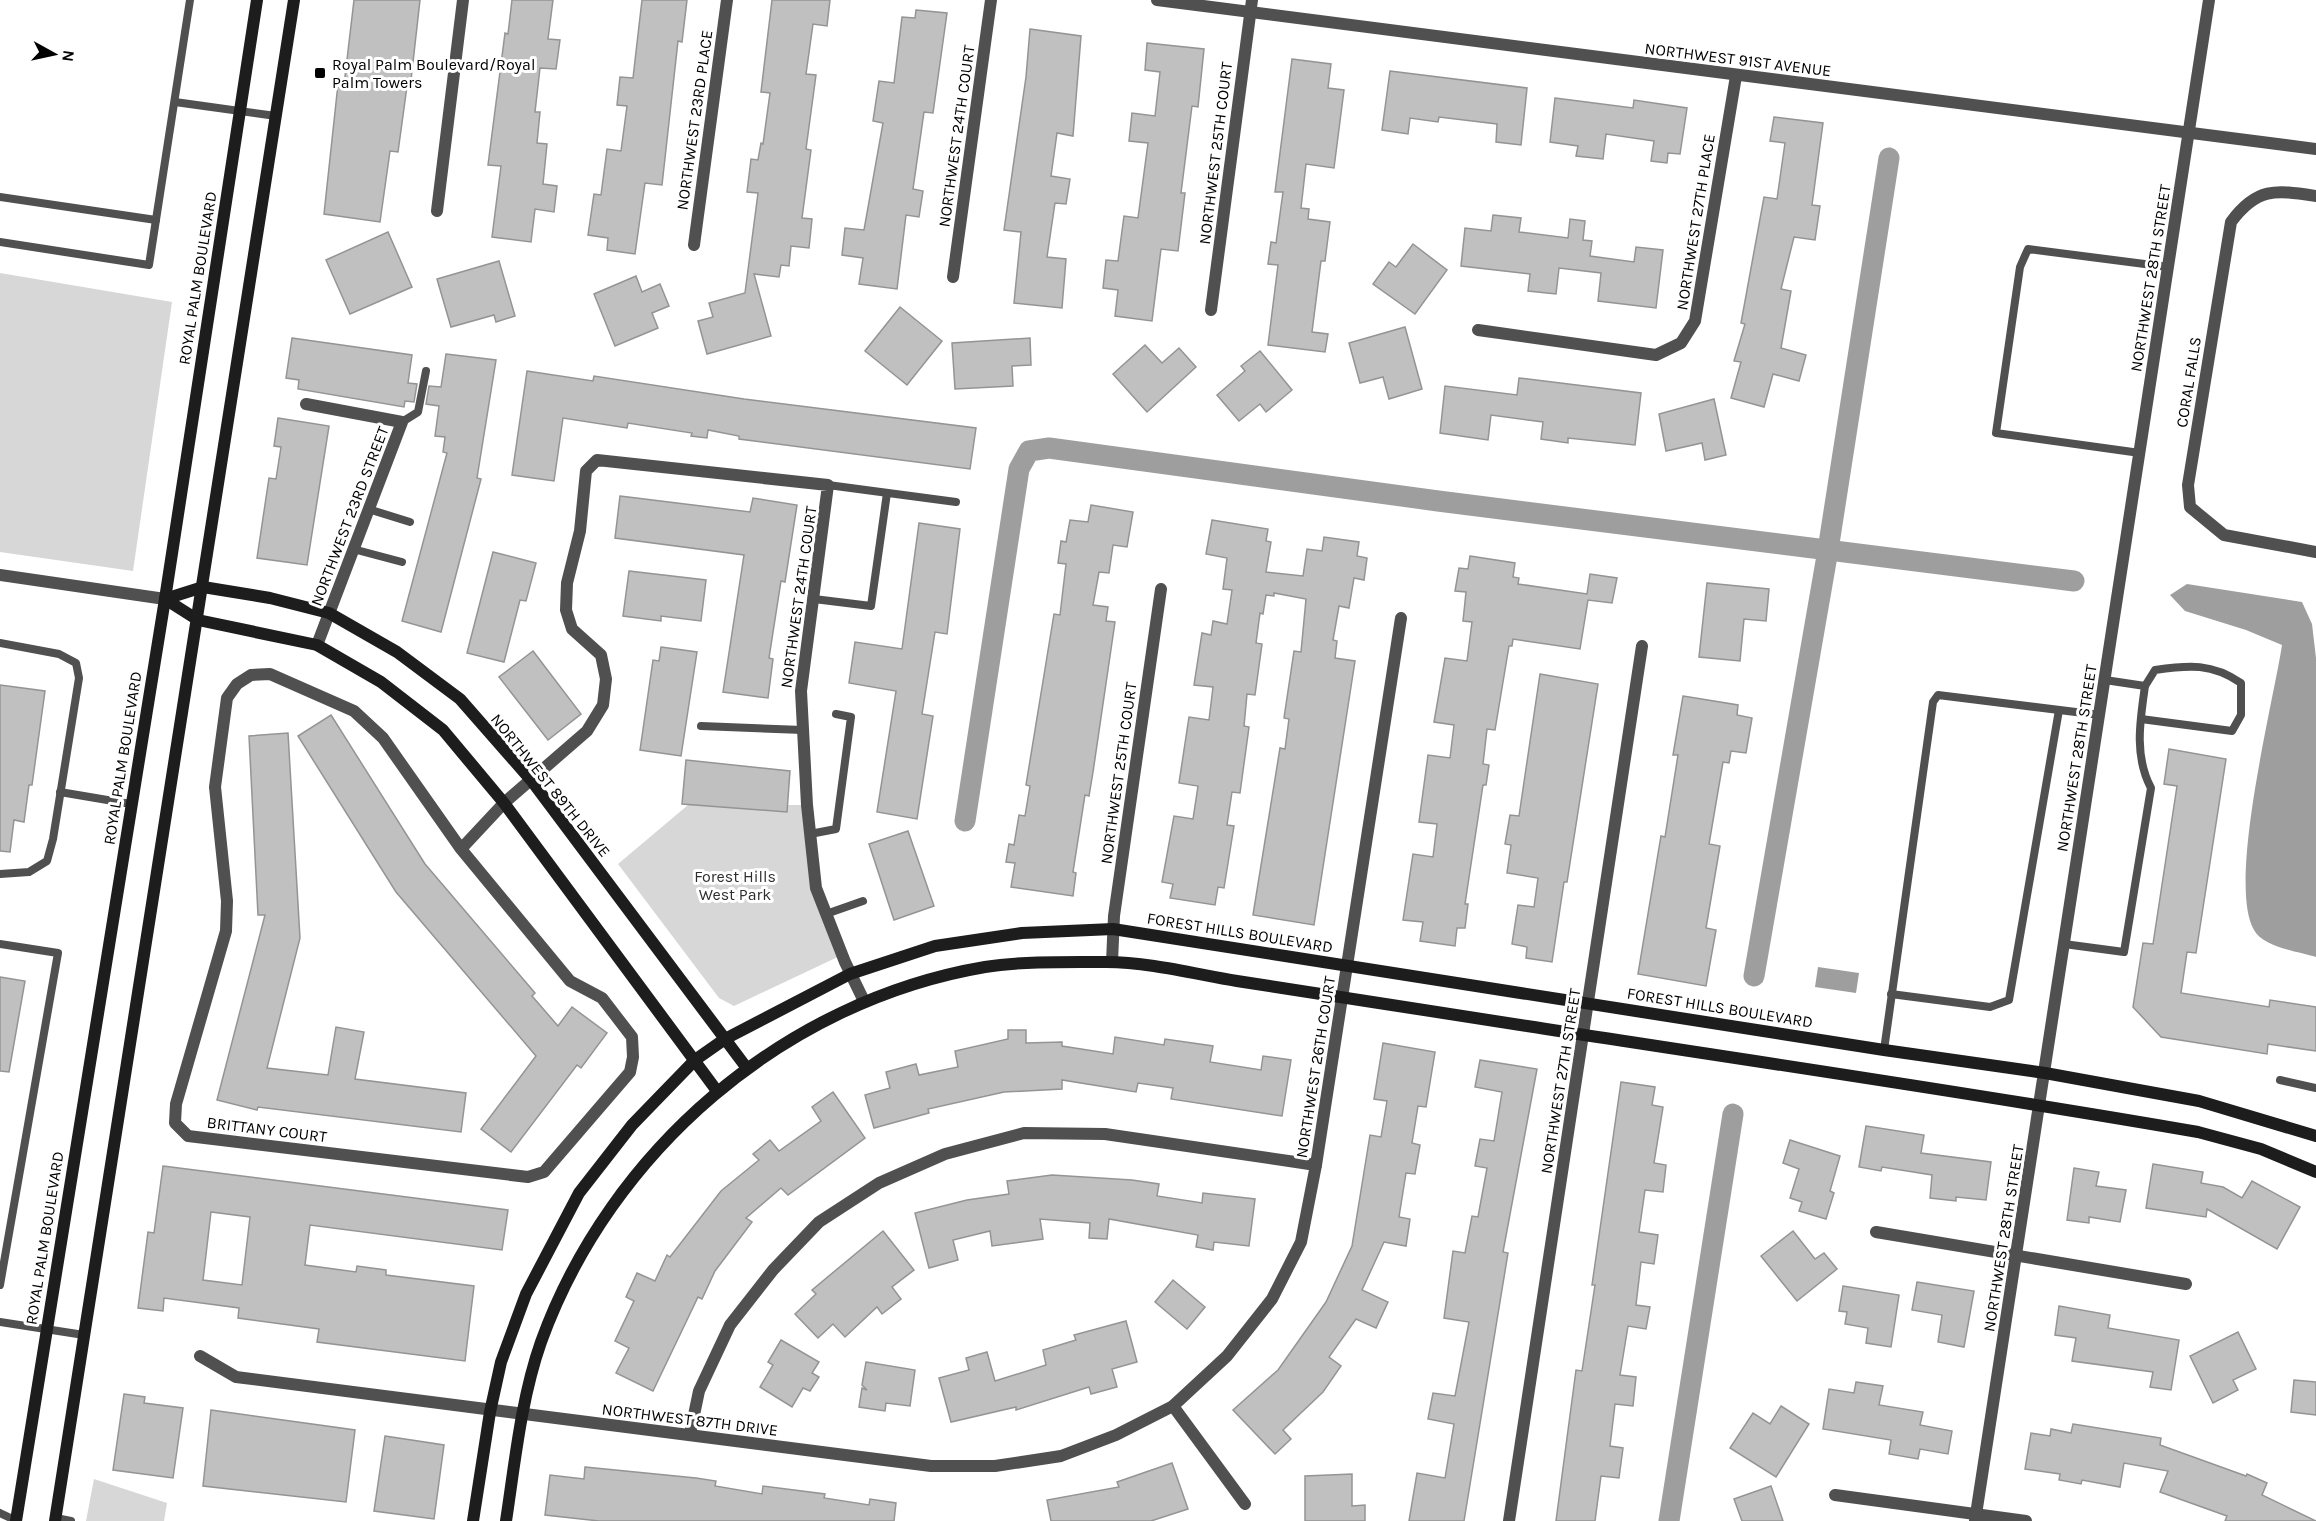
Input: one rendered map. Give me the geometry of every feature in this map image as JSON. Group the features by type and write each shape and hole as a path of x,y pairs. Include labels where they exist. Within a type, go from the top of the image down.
{"street":[{"name":"ROYAL PALM BOULEVARD","path":"17,1521 165,599 257,0"},
{"path":"56,1519 294,0"},
{"path":"437,211 463,0"},
{"name":"NORTHWEST 23RD PLACE","path":"694,245 727,0"},
{"name":"NORTHWEST 24TH COURT","path":"952,277 991,0"},
{"name":"NORTHWEST 91ST AVENUE","path":"1157,0 1251,5 1736,76 2188,131 2316,149"},
{"name":"NORTHWEST 28TH STREET","path":"1976,1517 2209,0"},
{"name":"NORTHWEST 25TH COURT","path":"1211,310 1251,5"},
{"name":"NORTHWEST 27TH PLACE","path":"1478,330 1656,355 1681,343 1695,321 1736,76"},
{"name":"CORAL FALLS","path":"2316,196 2288,192 2262,194 2245,203 2231,222 2188,486 2190,507 2206,523 2224,535 2316,552"},
{"name":"NORTHWEST 23RD STREET","path":"306,404 402,422 317,645"},
{"name":"NORTHWEST 24TH COURT","path":"531,780 587,731 603,705 606,680 601,655 572,629 566,610 567,583 580,531 586,471 597,460 828,485 801,691 810,834 816,888 850,974 864,1001"},
{"name":"NORTHWEST 89TH DRIVE","path":"0,575 165,599 198,620 317,645 381,682 443,730 504,803 717,1091"},
{"name":"NORTHWEST 89TH DRIVE","path":"165,599 203,587 270,598 329,614 397,652 460,699 531,780 746,1067"},
{"name":"NORTHWEST 25TH COURT","path":"1112,962 1113,929 1161,589"},
{"name":"NORTHWEST 26TH COURT","path":"1173,1406 1227,1356 1272,1299 1301,1242 1343,997 1401,618"},
{"name":"NORTHWEST 27TH STREET","path":"1509,1521 1642,646"},
{"name":"BRITTANY COURT","path":"270,674 354,711 383,738 461,849 570,981 602,998 632,1037 633,1057 630,1072 544,1172 528,1177 188,1136 175,1123 176,1104 226,931 227,901 215,787 227,698 237,684 251,675 270,674"},
{"path":"461,849 504,803 531,780"},
{"name":"FOREST HILLS BOULEVARD","path":"473,1521 490,1412 501,1362 526,1294 579,1193 632,1125 695,1060 725,1039 850,974 935,946 1022,933 1113,929 1884,1050 2045,1073 2199,1101 2316,1136"},
{"path":"506,1521 523,1416 541,1344 571,1276 603,1222 658,1150 717,1091 746,1067 797,1034 864,1001 931,979 989,966 1112,962 2041,1105 2198,1132 2261,1149 2316,1172"},
{"path":"690,1434 699,1391 730,1325 773,1270 819,1222 879,1183 945,1154 1024,1133 1105,1134 1316,1165"},
{"path":"1876,1232 2186,1284"},
{"name":"NORTHWEST 87TH DRIVE","path":"200,1356 236,1377 490,1412 690,1434 931,1466 994,1466 1061,1456 1116,1435 1173,1406"},
{"path":"1173,1406 1245,1504"},
{"path":"1835,1494 1976,1517 2026,1521"}],"lane":[{"path":"0,242 149,265 190,0"},
{"path":"175,102 276,116"},
{"path":"0,197 156,220"},
{"path":"2140,453 1996,433 2020,267 2028,249 2168,267"},
{"path":"402,422 418,412 426,371"},
{"path":"828,485 956,502"},
{"path":"814,599 871,606 887,493"},
{"path":"368,509 410,522"},
{"path":"353,549 402,562"},
{"path":"0,642 59,654 76,663 79,678 46,861 29,872 0,874"},
{"path":"2064,944 2124,952 2151,788 2142,771 2141,718 2145,686 2156,670 2189,665 2224,671 2241,683 2241,716 2232,730 2141,718"},
{"path":"2105,680 2145,686"},
{"path":"1884,1050 1933,702 1938,696 2100,715"},
{"path":"1891,994 1990,1007 2009,1000 2059,710"},
{"path":"810,834 836,829 851,717 836,714"},
{"path":"701,726 803,730"},
{"path":"60,792 131,804"},
{"path":"826,914 864,901"},
{"path":"0,944 58,952 0,1286"},
{"path":"2280,1080 2316,1088"},
{"path":"0,1322 84,1335"},
{"path":"0,1513 17,1521"},
{"path":"56,1519 71,1521"}],"green space":[{"path":"0,273 172,302 133,571 0,552"},
{"name":"Forest Hills West Park","path":"688,805 807,805 816,888 842,955 734,1006 719,998 618,864"},
{"path":"94,1479 167,1503 164,1521 86,1521"}],"shaded area":[{"path":"2187,584 2302,602 2312,624 2316,658 2316,957 2265,941 2254,930 2247,907 2246,874 2249,835 2262,749 2282,645 2246,630 2185,611 2170,595"},
{"path":"1818,967 1859,973 1856,993 1815,987"}],"building":[{"path":"354,0 420,0 411,80 408,79 398,152 390,151 380,222 324,214 338,84 344,85"},
{"path":"512,0 553,0 548,39 560,40 556,69 540,68 535,112 540,112 537,143 547,144 543,184 557,186 554,212 535,209 531,242 492,237 501,166 488,165 505,33 508,34"},
{"path":"642,0 687,0 682,42 678,41 662,185 645,183 635,254 607,250 608,238 588,235 594,194 601,195 607,149 621,151 627,106 617,105 620,77 633,78"},
{"path":"772,0 830,0 827,26 813,24 806,74 816,75 806,149 811,150 802,218 812,219 809,248 791,246 789,266 781,265 779,277 754,274 771,336 707,354 698,321 713,317 709,303 745,293 758,193 747,192 751,159 758,160 761,143 763,144 770,93 761,92"},
{"path":"916,10 947,13 933,113 924,112 913,189 923,191 919,217 906,215 897,289 859,284 863,258 842,255 845,228 864,230 883,123 873,121 879,81 894,83 902,17 915,18"},
{"path":"1030,29 1081,36 1073,136 1057,133 1051,176 1070,179 1066,204 1055,203 1047,257 1066,259 1062,308 1014,303 1021,232 1004,230 1026,77"},
{"path":"1147,43 1204,49 1198,107 1192,106 1181,193 1185,193 1178,251 1161,249 1152,321 1115,316 1118,290 1103,288 1106,260 1118,261 1124,216 1138,218 1148,143 1129,141 1132,113 1155,116 1160,72 1145,70"},
{"path":"1292,59 1331,64 1328,88 1344,90 1334,168 1306,164 1301,208 1309,209 1308,219 1330,222 1325,261 1321,261 1312,332 1328,334 1325,352 1268,345 1278,265 1268,264 1271,242 1276,243 1283,192 1275,192"},
{"path":"1390,71 1527,88 1521,145 1496,142 1497,124 1439,117 1438,122 1410,118 1408,134 1382,130"},
{"path":"1555,98 1633,108 1634,100 1687,108 1680,154 1668,153 1667,163 1651,161 1654,141 1606,134 1603,159 1576,156 1578,146 1550,142"},
{"path":"1774,117 1823,123 1812,205 1820,206 1815,240 1794,237 1781,289 1791,291 1781,348 1806,355 1799,381 1773,374 1764,407 1731,398 1741,362 1734,361 1745,324 1741,323 1764,197 1777,199 1785,143 1770,141"},
{"path":"1493,215 1521,218 1519,232 1568,238 1570,219 1585,221 1583,240 1592,241 1590,256 1634,262 1636,247 1663,250 1656,308 1598,301 1601,273 1559,268 1556,294 1528,291 1530,274 1461,266 1465,228 1491,231"},
{"path":"388,232 412,287 350,314 326,260"},
{"path":"1413,244 1447,270 1415,314 1373,284 1389,262 1396,267"},
{"path":"499,261 515,316 496,322 494,315 451,327 437,279"},
{"path":"636,276 642,292 660,284 669,306 652,313 658,328 615,346 594,294"},
{"path":"900,307 942,341 907,385 865,351"},
{"path":"1405,327 1422,389 1389,399 1383,377 1360,383 1349,343"},
{"path":"292,338 412,355 408,383 417,384 414,402 405,401 404,407 298,389 299,380 286,378"},
{"path":"1030,338 1031,365 1012,366 1013,386 955,389 952,343"},
{"path":"1145,345 1162,363 1179,348 1196,367 1147,412 1113,374"},
{"path":"1260,351 1292,390 1266,412 1260,404 1239,421 1217,395 1245,371 1241,366"},
{"path":"446,354 496,360 477,478 481,479 441,632 402,621 447,453 443,452 445,437 435,436 439,406 426,404 429,386 441,387"},
{"path":"527,371 593,381 594,376 744,399 976,428 970,469 739,439 739,436 708,430 707,438 691,436 692,433 628,423 627,428 563,418 554,481 512,475"},
{"path":"1519,378 1641,393 1635,445 1568,438 1568,443 1541,439 1543,422 1491,415 1488,440 1440,433 1445,386 1517,395"},
{"path":"1714,399 1726,455 1705,460 1702,443 1666,451 1659,414"},
{"path":"278,418 329,426 307,565 257,558 269,478 276,479 281,447 274,446"},
{"path":"620,496 750,512 753,498 797,505 785,582 781,581 769,658 773,659 768,698 723,692 744,555 615,538"},
{"path":"1091,505 1133,512 1127,547 1113,545 1109,573 1099,572 1093,605 1108,607 1106,621 1115,622 1089,796 1085,795 1073,872 1076,873 1073,896 1011,887 1015,863 1006,862 1009,844 1014,845 1019,815 1025,816 1030,786 1026,785 1054,614 1060,615 1066,564 1058,563 1061,541 1066,542 1070,520 1088,522"},
{"path":"1212,520 1268,529 1266,541 1271,542 1266,572 1303,576 1307,549 1322,551 1324,537 1359,542 1357,556 1367,558 1364,580 1354,578 1349,608 1339,606 1333,640 1337,641 1335,658 1355,661 1314,925 1253,915 1280,748 1285,749 1289,719 1284,718 1294,651 1301,652 1306,599 1274,593 1274,596 1266,595 1263,614 1260,613 1256,643 1262,644 1255,695 1247,694 1244,726 1249,727 1240,793 1232,792 1227,825 1234,826 1224,888 1218,887 1215,905 1170,898 1173,884 1162,882 1174,816 1193,819 1198,786 1179,783 1189,717 1209,720 1213,687 1194,685 1202,633 1211,635 1213,621 1227,624 1232,590 1223,589 1227,558 1206,554"},
{"path":"919,523 960,529 947,634 935,632 922,714 933,716 917,819 877,812 896,691 849,683 855,642 902,649"},
{"path":"493,552 536,563 526,601 520,600 504,662 467,653"},
{"path":"1470,556 1515,563 1513,577 1519,578 1518,584 1587,594 1590,574 1617,578 1612,603 1588,600 1580,649 1513,639 1512,646 1509,646 1495,730 1487,729 1483,764 1489,765 1486,785 1483,785 1465,904 1468,904 1465,928 1457,928 1455,946 1420,941 1423,922 1403,920 1413,854 1433,857 1437,824 1419,822 1428,755 1450,758 1454,725 1434,722 1445,658 1467,661 1472,622 1463,621 1466,592 1455,591 1459,568 1468,569"},
{"path":"629,571 706,580 701,621 661,616 661,621 623,616"},
{"path":"1707,583 1769,589 1766,621 1744,619 1740,661 1699,657"},
{"path":"661,647 697,652 681,756 640,750 653,660 659,661"},
{"path":"533,651 581,714 548,740 499,677"},
{"path":"1540,674 1598,684 1552,962 1526,958 1527,947 1512,944 1518,905 1534,907 1538,878 1507,873 1511,845 1505,844 1510,815 1519,816"},
{"path":"0,685 45,691 32,785 29,785 24,822 14,820 10,852 0,851"},
{"path":"1683,696 1738,705 1737,715 1752,718 1746,753 1731,751 1729,763 1723,762 1709,844 1720,846 1706,928 1716,930 1706,986 1638,974 1661,836 1665,837 1678,755 1673,755"},
{"path":"331,715 425,864 535,993 532,996 558,1026 572,1007 607,1033 581,1068 577,1065 511,1152 481,1129 536,1056 396,892 298,736"},
{"path":"288,733 300,938 267,1068 328,1075 336,1027 364,1032 355,1079 466,1093 461,1132 258,1107 257,1110 217,1100 265,915 258,915 249,736"},
{"path":"2169,749 2226,759 2196,953 2187,952 2181,993 2269,1007 2270,1000 2316,1007 2316,1051 2268,1044 2267,1054 2161,1037 2133,1007 2143,943 2153,944 2177,786 2164,784"},
{"path":"686,760 790,771 787,812 682,804"},
{"path":"908,831 934,906 894,920 869,844"},
{"path":"0,977 25,981 9,1072 0,1071"},
{"path":"1008,1030 1026,1030 1026,1043 1062,1042 1062,1046 1113,1054 1115,1037 1164,1045 1165,1039 1213,1046 1210,1062 1261,1070 1263,1056 1291,1060 1282,1116 1171,1099 1173,1088 1138,1083 1136,1092 1062,1080 1062,1089 1004,1092 928,1109 929,1113 874,1128 865,1095 890,1088 886,1072 916,1064 919,1075 958,1067 955,1051 1008,1039"},
{"path":"1383,1043 1435,1052 1426,1107 1418,1106 1412,1143 1420,1145 1415,1174 1406,1173 1399,1217 1410,1219 1406,1246 1384,1242 1362,1290 1388,1302 1376,1328 1356,1319 1329,1357 1341,1366 1323,1392 1283,1430 1291,1439 1275,1454 1233,1410 1278,1370 1326,1302 1352,1246 1370,1135 1381,1137 1387,1101 1374,1099"},
{"path":"1480,1060 1537,1069 1503,1252 1508,1253 1464,1521 1409,1521 1417,1473 1445,1478 1454,1424 1428,1419 1433,1393 1455,1396 1469,1322 1444,1318 1453,1251 1465,1253 1472,1216 1478,1217 1487,1168 1475,1166 1480,1139 1494,1141 1502,1092 1475,1087"},
{"path":"1621,1082 1655,1087 1652,1105 1663,1107 1654,1163 1666,1165 1663,1192 1645,1190 1639,1232 1658,1235 1654,1264 1641,1262 1636,1305 1650,1307 1646,1329 1628,1326 1620,1375 1636,1377 1633,1406 1615,1404 1610,1446 1623,1448 1619,1478 1601,1476 1595,1521 1556,1521 1576,1370 1582,1371 1595,1285 1592,1285"},
{"path":"833,1092 865,1138 788,1195 781,1188 746,1218 752,1222 715,1271 702,1299 698,1297 653,1391 616,1373 629,1348 615,1341 634,1301 626,1297 637,1273 655,1281 667,1255 670,1257 721,1191 759,1160 753,1154 770,1140 779,1151 821,1121 812,1107"},
{"path":"1866,1126 1924,1135 1921,1153 1991,1162 1986,1200 1956,1197 1956,1201 1930,1198 1932,1175 1882,1167 1881,1171 1859,1167"},
{"path":"1790,1140 1840,1156 1830,1191 1834,1193 1826,1219 1799,1211 1802,1202 1790,1198 1799,1169 1783,1163"},
{"path":"2153,1164 2203,1172 2201,1183 2223,1187 2242,1198 2252,1181 2300,1207 2277,1249 2207,1209 2206,1217 2146,1208"},
{"path":"163,1166 508,1210 502,1250 310,1225 305,1265 356,1272 357,1266 386,1270 386,1275 474,1286 465,1361 317,1342 319,1329 238,1318 239,1308 164,1298 163,1311 138,1308 148,1232 154,1233","holes":["211,1212 250,1217 242,1285 203,1280"]},
{"path":"2074,1168 2099,1172 2096,1186 2126,1190 2120,1222 2089,1217 2089,1223 2067,1220"},
{"path":"1052,1175 1159,1184 1157,1196 1202,1203 1203,1193 1255,1199 1249,1246 1214,1242 1213,1250 1196,1247 1198,1235 1109,1219 1107,1239 1089,1238 1090,1223 1040,1219 1043,1239 992,1246 990,1231 953,1240 958,1260 929,1268 915,1213 967,1200 1009,1194 1007,1181"},
{"path":"883,1231 914,1270 892,1287 901,1299 882,1314 877,1307 845,1337 833,1324 818,1338 795,1314 816,1294 812,1290"},
{"path":"1793,1231 1815,1259 1824,1253 1837,1269 1797,1301 1761,1256"},
{"path":"1173,1280 1205,1307 1187,1329 1155,1302"},
{"path":"1917,1282 1974,1291 1964,1347 1938,1342 1942,1315 1912,1310"},
{"path":"1843,1286 1899,1295 1891,1347 1866,1343 1868,1328 1845,1324 1847,1312 1839,1311"},
{"path":"2059,1306 2110,1315 2108,1328 2179,1340 2171,1390 2150,1387 2153,1372 2072,1361 2076,1338 2055,1335"},
{"path":"1126,1321 1137,1362 1112,1369 1117,1387 1091,1394 1089,1387 1016,1410 1016,1407 951,1422 939,1378 969,1370 966,1358 987,1352 995,1381 1046,1365 1043,1350 1076,1340 1074,1335"},
{"path":"2238,1332 2256,1369 2233,1380 2238,1390 2213,1403 2190,1356"},
{"path":"781,1340 819,1362 812,1373 819,1377 810,1391 803,1388 792,1407 760,1387 773,1365 768,1362"},
{"path":"866,1362 915,1370 910,1406 886,1403 885,1411 859,1407 862,1388 867,1390 862,1385"},
{"path":"2294,1380 2316,1382 2316,1415 2291,1412"},
{"path":"1856,1382 1883,1386 1879,1405 1923,1412 1920,1425 1952,1431 1948,1454 1920,1449 1918,1459 1889,1454 1891,1440 1823,1429 1829,1389 1854,1393"},
{"path":"124,1394 145,1397 144,1403 183,1408 173,1478 113,1470"},
{"path":"1781,1406 1809,1424 1776,1477 1730,1448 1753,1413 1770,1424"},
{"path":"211,1410 355,1430 346,1502 203,1486"},
{"path":"2073,1424 2161,1438 2160,1445 2267,1483 2262,1495 2316,1521 2225,1521 2227,1516 2160,1492 2168,1471 2124,1463 2120,1487 2082,1480 2081,1484 2059,1480 2060,1474 2025,1469 2031,1433 2050,1436 2051,1429 2071,1433"},
{"path":"385,1436 444,1445 434,1519 374,1511"},
{"path":"1172,1463 1188,1509 1151,1521 1051,1521 1047,1500 1119,1487 1117,1482"},
{"path":"585,1467 716,1481 715,1486 762,1494 763,1486 825,1494 824,1498 869,1505 870,1499 896,1503 894,1521 599,1521 545,1515 550,1475 584,1479"},
{"path":"1352,1474 1352,1506 1365,1505 1365,1521 1305,1521 1305,1476"},
{"path":"1771,1486 1783,1521 1742,1521 1734,1499"}],"waterway":[{"path":"1754,976 1828,550 1889,158"},
{"path":"965,821 1019,469 1029,451 1049,448 1438,501 2074,581"},
{"path":"1669,1521 1733,1114"}],"place":[{"name":"Royal Palm Boulevard/Royal Palm Towers","path":"320,73"}]}
